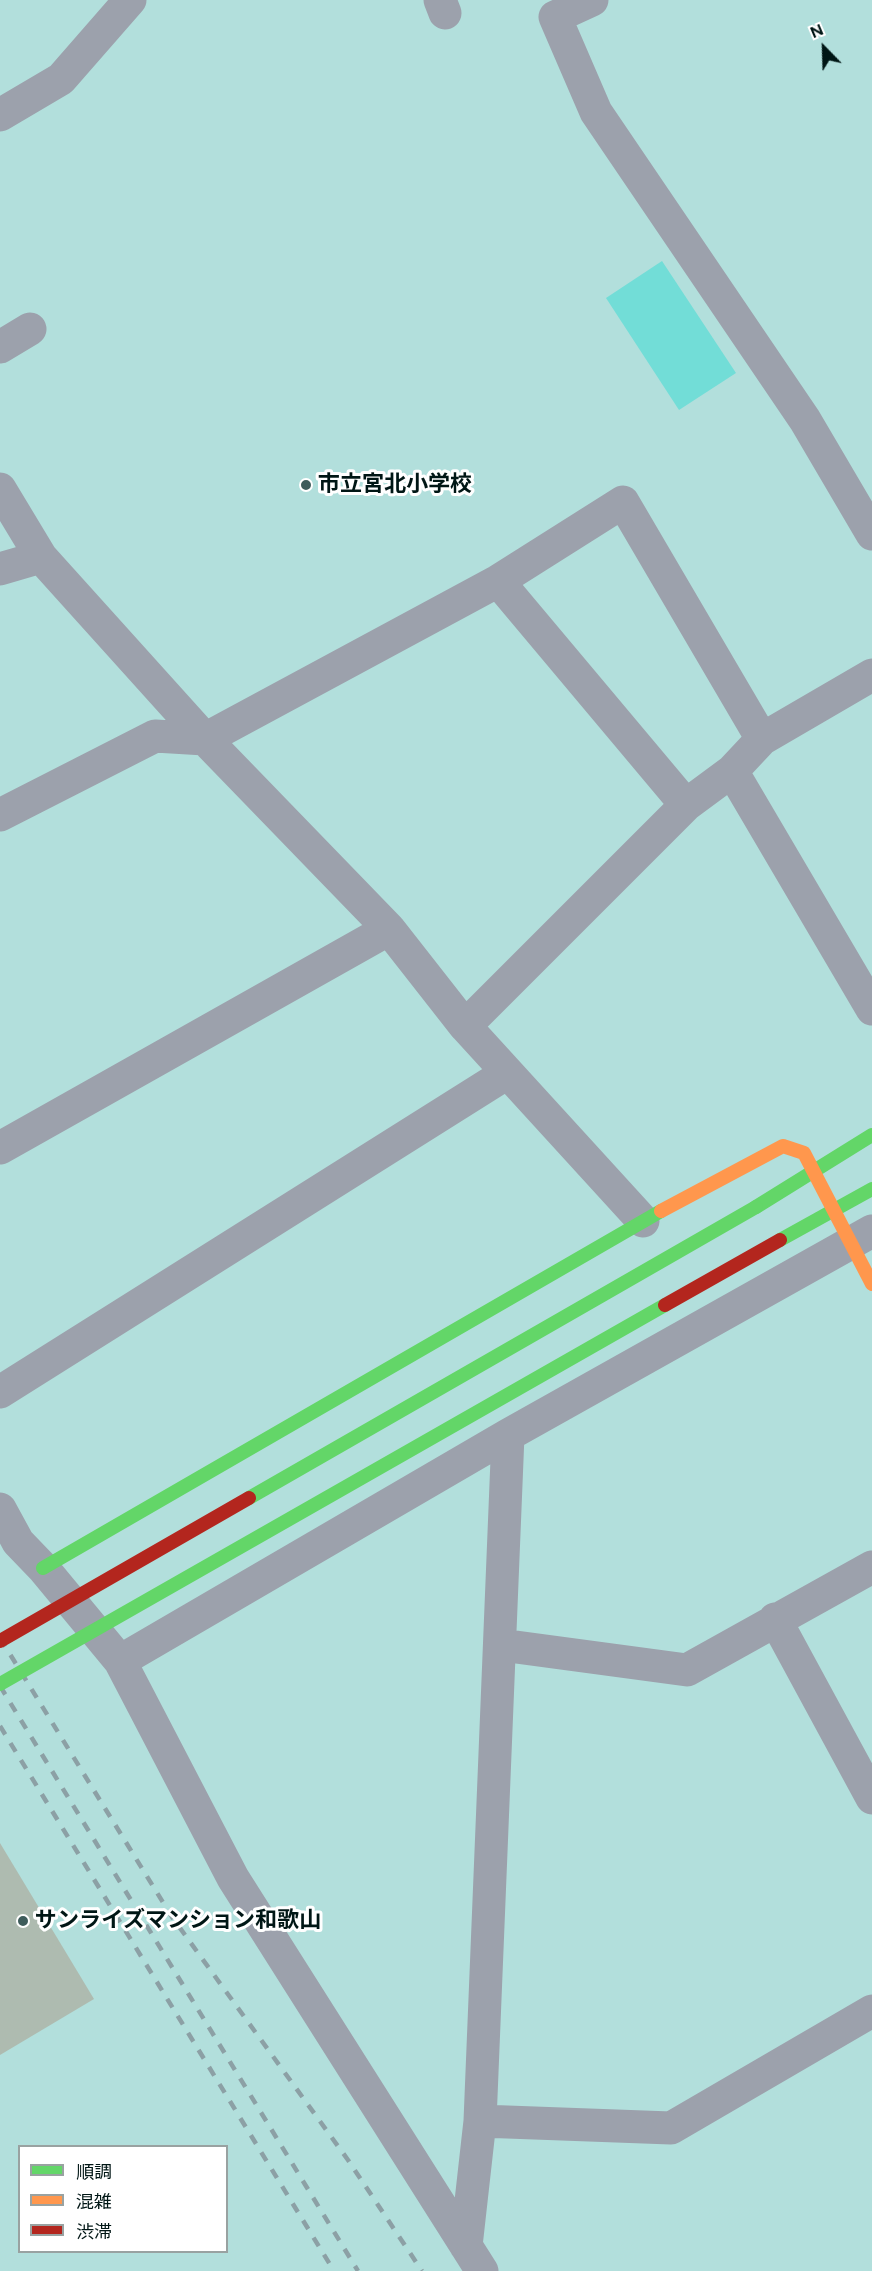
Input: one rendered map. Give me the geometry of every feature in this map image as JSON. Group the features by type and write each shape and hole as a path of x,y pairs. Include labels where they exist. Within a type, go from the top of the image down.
{"street":[{"path":"0,115 61,79 130,0"},
{"path":"591,0 555,17 596,112 805,420 872,534"},
{"path":"0,347 30,329"},
{"path":"0,489 41,557 205,739 389,929 465,1026 643,1221"},
{"path":"0,815 156,736 205,739 498,581 622,502 762,739"},
{"path":"0,569 41,557"},
{"path":"498,581 686,805"},
{"path":"465,1026 686,805 732,771 762,739 872,675"},
{"path":"732,771 872,1009"},
{"path":"0,1148 389,929"},
{"path":"0,1392 507,1073"},
{"path":"0,1641 756,1207 872,1135"},
{"path":"43,1568 643,1221 783,1146 804,1153 833,1210 861,1238 872,1284"},
{"path":"0,1684 872,1189"},
{"path":"120,1661 508,1435 861,1238"},
{"path":"474,2258 508,1435"},
{"path":"0,1509 18,1542 43,1568 120,1661 233,1878 474,2258"},
{"path":"501,1645 687,1670 872,1566"},
{"path":"775,1619 872,1798"},
{"path":"480,2121 670,2128 872,2011"}],"water":[{"path":"662,261 736,373 679,410 606,298"}],"building":[{"name":"サンライズマンション和歌山","path":"0,1843 94,1999 0,2055"}],"railway":[{"path":"0,1638 172,1917 348,2160 422,2271"},
{"path":"0,1686 358,2271"},
{"path":"0,1726 334,2271"}],"traffic: fast":[{"path":"756,1207 872,1135"},
{"path":"780,1240 872,1189"},
{"path":"249,1498 756,1207"},
{"path":"43,1568 661,1211"},
{"path":"0,1684 665,1305"}],"traffic: slow":[{"path":"661,1211 783,1146 804,1153 872,1284"}],"traffic: jam":[{"path":"665,1305 780,1240"},
{"path":"0,1641 249,1498"}],"place":[{"name":"市立宮北小学校","path":"306,485"},
{"name":"サンライズマンション和歌山","path":"23,1921"}]}
